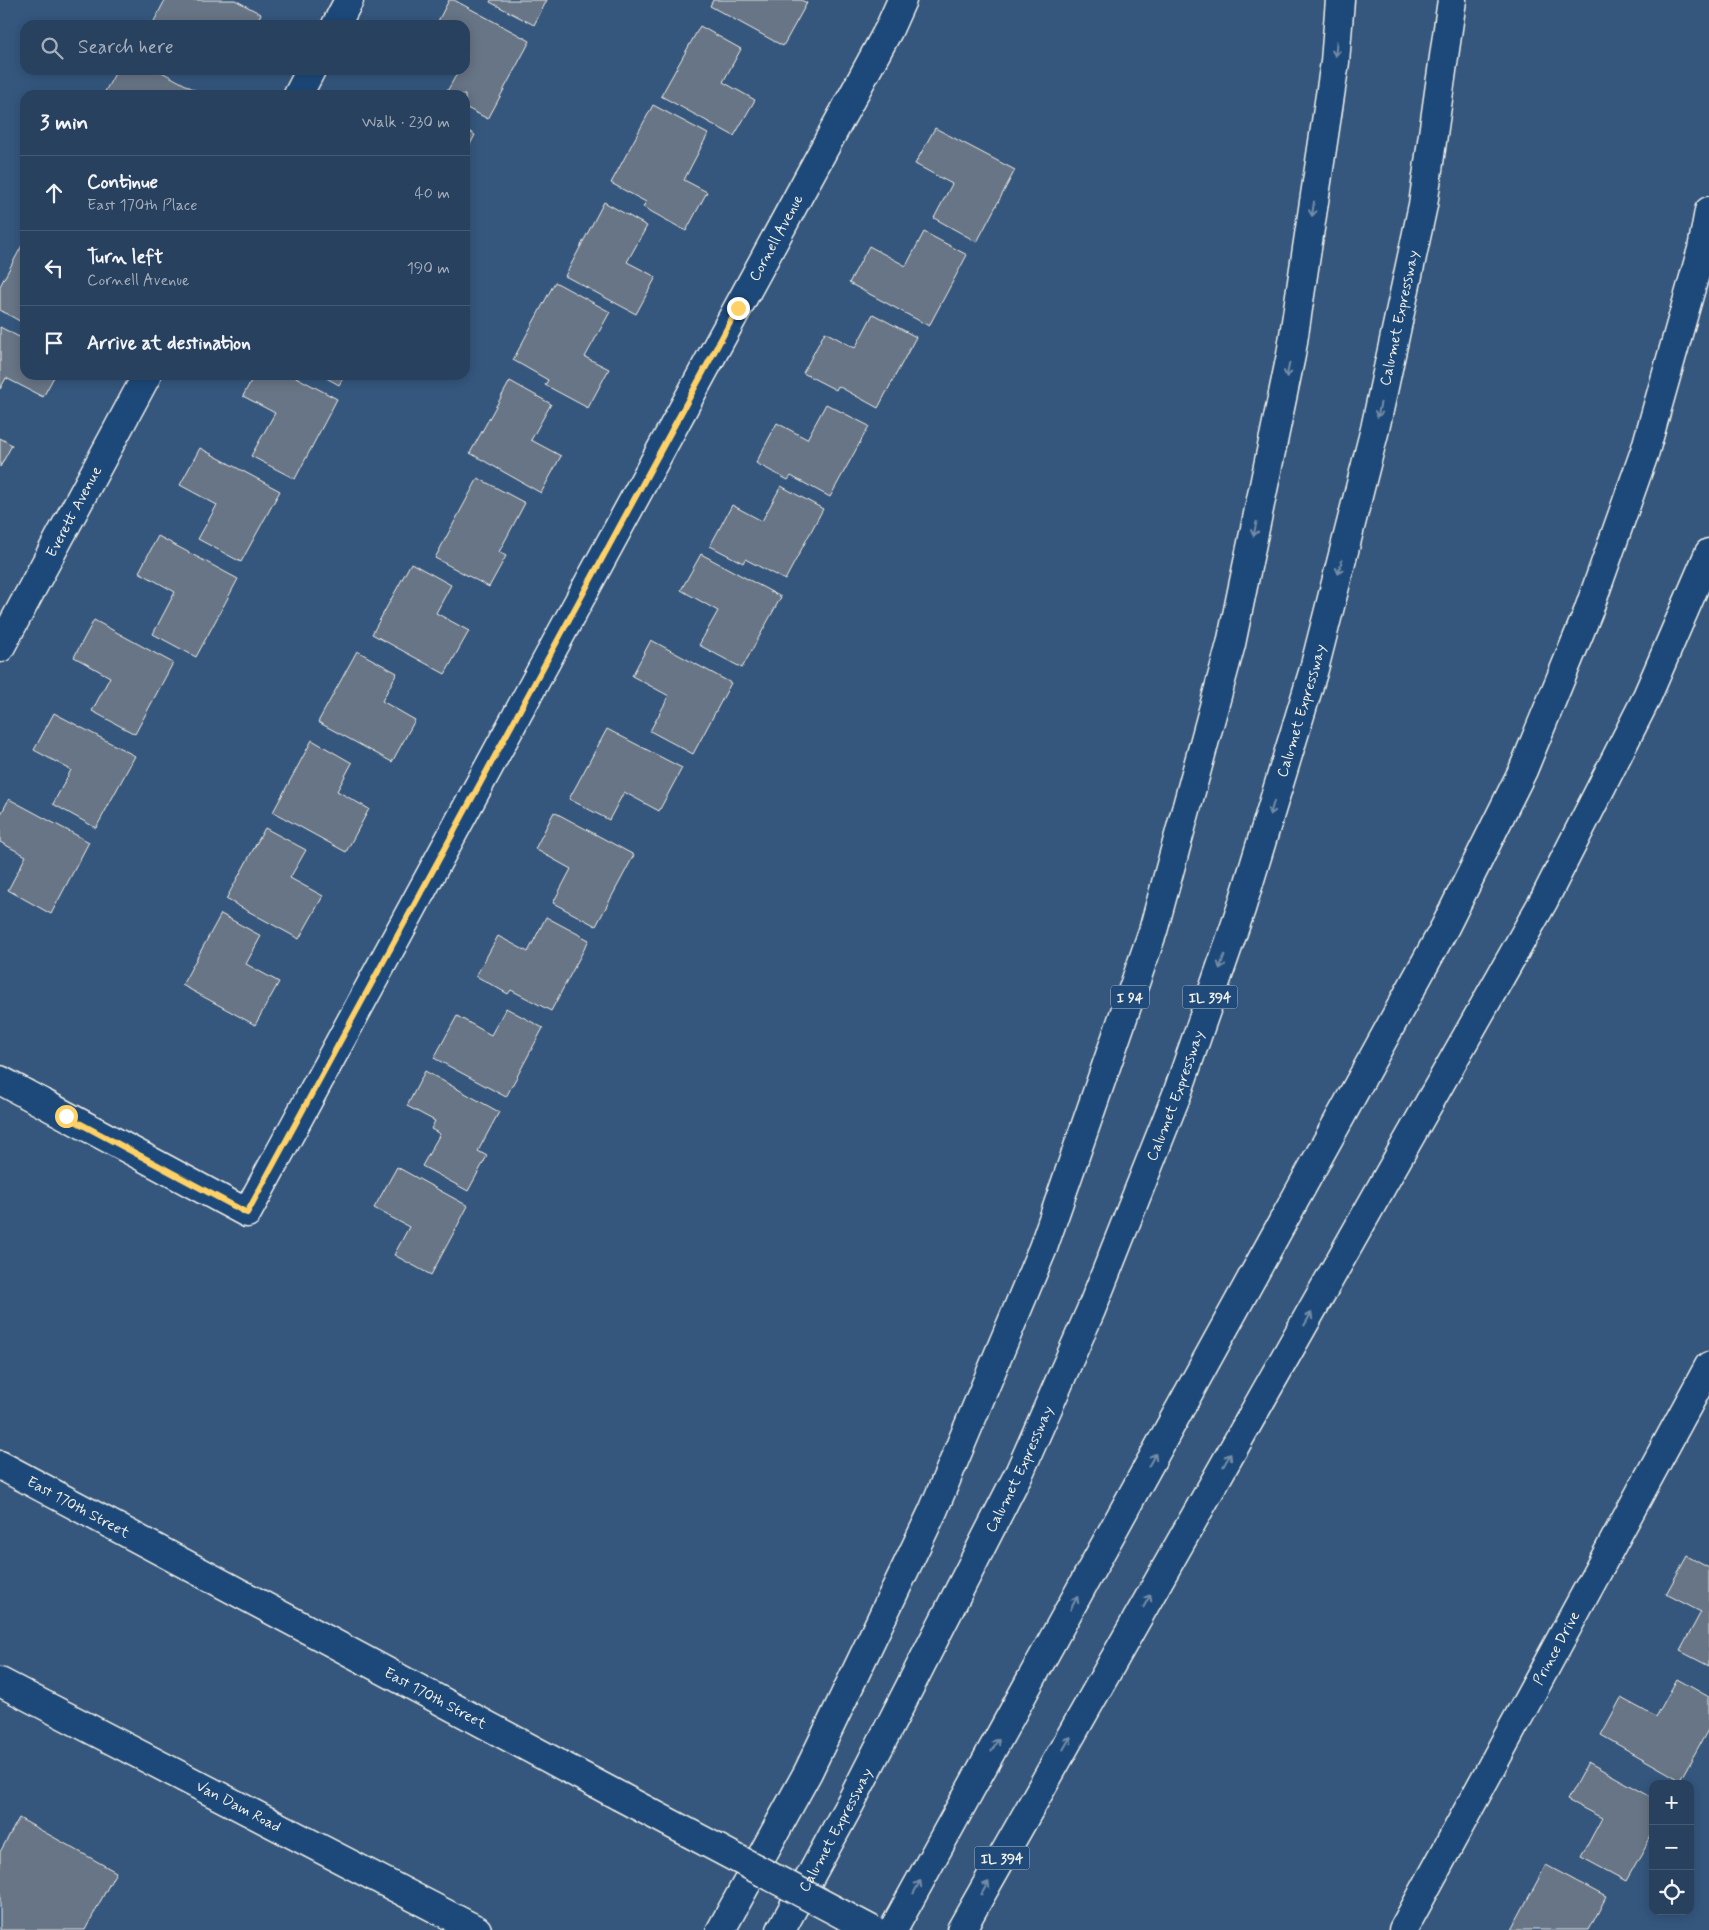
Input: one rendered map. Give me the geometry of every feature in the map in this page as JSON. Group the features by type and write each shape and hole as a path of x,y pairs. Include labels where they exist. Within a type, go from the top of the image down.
{"main road":[{"path":"339,20 349,0"},
{"name":"Cornell Avenue","path":"0,1080 247,1213 889,29 902,0"},
{"name":"I 94","path":"722,1930 808,1772 933,1511 1042,1248 1153,932 1231,644 1292,355 1335,62 1340,0"},
{"path":"1423,205 1437,0"},
{"name":"Calumet Expressway","path":"781,1930 851,1802 1020,1471 1091,1310 1176,1094 1241,909 1314,669 1375,429 1423,205 1452,0"},
{"path":"301,90 308,75"},
{"path":"893,1930 1445,926 1523,770 1588,612 1644,451 1702,249 1709,211"},
{"name":"Everett Avenue","path":"0,648 144,380"},
{"name":"IL 394","path":"961,1930 1544,900 1645,702 1709,553"},
{"name":"Prince Drive","path":"1403,1930 1709,1366"},
{"name":"East 170th Street","path":"0,1465 872,1930"},
{"name":"Van Dam Road","path":"0,1682 477,1930"}],"building":[{"path":"165,0 235,0 261,14 258,20 155,20"},
{"path":"449,0 454,0 530,41 488,119 470,110 470,90 448,90 456,75 470,75 470,20 439,20"},
{"path":"491,0 547,0 534,25 490,2"},
{"path":"713,0 801,0 807,3 783,46 710,6"},
{"path":"700,26 741,49 723,82 755,100 734,136 661,96"},
{"path":"114,75 167,75 195,90 106,90"},
{"path":"653,105 708,134 684,180 707,192 686,231 643,207 646,202 611,183"},
{"path":"935,128 1015,170 977,242 934,218 952,184 915,164"},
{"path":"470,132 475,135 470,144"},
{"path":"604,202 647,226 627,262 656,277 636,314 565,276"},
{"path":"924,232 967,255 929,326 849,283 869,246 906,266"},
{"path":"20,249 20,321 0,310 0,286"},
{"path":"555,282 610,312 585,357 609,369 588,408 545,385 548,380 513,360"},
{"path":"873,314 916,337 878,408 838,386 836,390 803,373 825,332 855,348"},
{"path":"0,327 20,337 20,380 52,380 43,397 6,378 0,389"},
{"path":"251,380 301,380 337,399 295,479 251,456 275,413 243,396"},
{"path":"330,380 342,380 339,385"},
{"path":"510,381 551,404 531,440 561,456 541,493 470,453"},
{"path":"826,404 869,426 830,497 791,476 788,480 756,463 777,423 807,439"},
{"path":"0,438 12,445 0,467"},
{"path":"200,448 280,491 241,562 198,539 217,505 180,485"},
{"path":"478,478 525,503 499,552 506,556 489,587 435,558"},
{"path":"781,486 823,509 785,580 745,559 743,563 710,546 732,505 762,521"},
{"path":"158,536 238,579 196,657 153,634 175,592 139,572"},
{"path":"701,554 781,597 742,668 699,645 718,611 681,590"},
{"path":"411,563 451,585 436,613 469,631 445,674 372,634"},
{"path":"94,620 173,663 135,734 92,711 110,677 74,657"},
{"path":"651,640 731,683 693,754 650,731 669,696 632,676"},
{"path":"357,651 397,673 382,701 415,720 392,762 318,722"},
{"path":"54,713 135,756 96,828 53,804 71,770 34,750"},
{"path":"607,729 682,768 659,811 624,792 609,820 569,799"},
{"path":"312,740 352,763 337,791 369,809 346,852 273,812"},
{"path":"9,799 89,842 51,914 8,890 26,856 0,842 0,816"},
{"path":"554,812 634,855 596,926 553,903 571,869 535,849"},
{"path":"265,828 306,850 290,878 323,896 299,939 226,899"},
{"path":"221,914 261,936 246,964 279,982 255,1025 182,985"},
{"path":"546,917 589,940 551,1011 511,990 508,994 476,976 498,936 528,952"},
{"path":"506,1008 543,1028 506,1097 434,1058 457,1016 491,1035"},
{"path":"425,1071 499,1112 478,1151 487,1156 468,1191 422,1166 440,1134 431,1129 435,1121 407,1106"},
{"path":"397,1167 468,1206 431,1275 394,1255 409,1227 374,1208"},
{"path":"1687,1556 1709,1568 1709,1666 1680,1651 1701,1612 1666,1594"},
{"path":"1677,1679 1709,1697 1709,1728 1680,1780 1601,1735 1621,1698 1656,1717"},
{"path":"1588,1762 1649,1796 1649,1840 1626,1881 1581,1857 1602,1818 1567,1800"},
{"path":"19,1818 116,1872 85,1930 0,1930 0,1852"},
{"path":"1546,1865 1606,1897 1589,1930 1511,1930"}],"route":[{"path":"66,1116 247,1213 738,308"}]}
